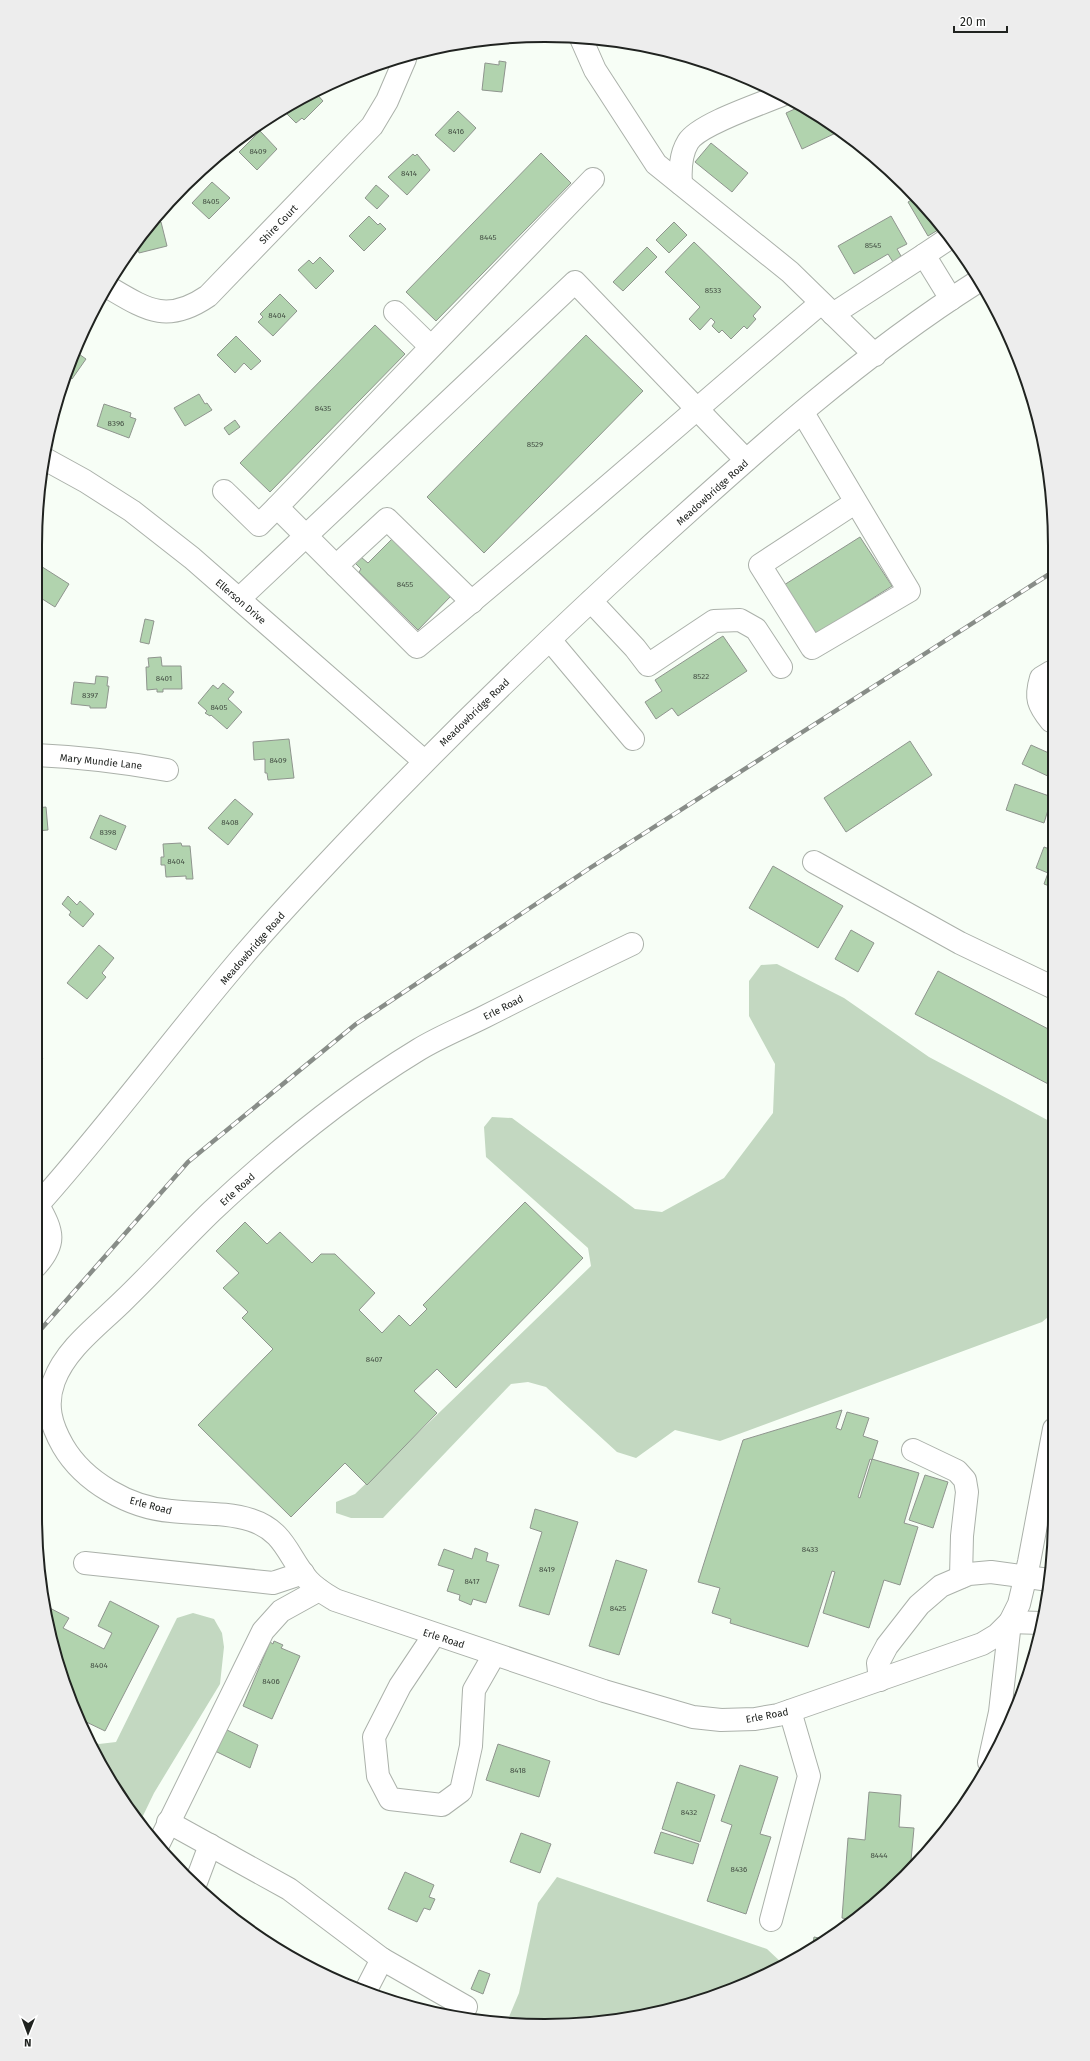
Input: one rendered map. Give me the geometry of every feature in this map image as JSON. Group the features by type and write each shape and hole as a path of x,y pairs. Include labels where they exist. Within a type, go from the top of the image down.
{"street":[{"path":"583,43 595,70 656,164 790,272 875,355"},
{"name":"Shire Court","path":"112,289 144,307 162,312 178,311 194,306 208,296 372,126 387,101 403,63"},
{"path":"680,184 680,165 682,154 688,141 707,127 775,98"},
{"path":"224,491 259,525 593,178"},
{"path":"277,507 417,647 472,602 696,408 827,308 924,255 946,241"},
{"path":"924,255 951,299"},
{"path":"239,599 575,282 746,460"},
{"name":"Meadowbridge Road","path":"42,1200 243,955 424,761 591,601 746,460 875,355 951,299 974,284"},
{"path":"395,312 430,346"},
{"path":"803,413 856,502 909,591 812,648 760,565 856,502"},
{"name":"Ellerson Drive","path":"49,461 85,481 132,511 192,558 424,761"},
{"path":"336,566 387,519 472,602"},
{"path":"591,601 635,648 648,665 714,621 740,620 756,629 781,667"},
{"path":"550,640 633,739"},
{"path":"1048,674 1041,678 1037,692 1041,708 1048,717"},
{"name":"Mary Mundie Lane","path":"42,755 90,758 167,770"},
{"path":"814,862 960,943 1048,985"},
{"name":"Erle Road","path":"632,944 548,984 419,1049 330,1110 212,1211 91,1332 71,1354 55,1378 50,1393 49,1409 52,1425 64,1449 79,1467 97,1482 122,1497 161,1510 216,1514 250,1520 267,1528 288,1548 303,1573 319,1590 335,1600 434,1635 604,1691 693,1717 721,1720 755,1719 790,1711 982,1644 996,1635 1010,1622"},
{"path":"42,1214 49,1224 51,1236 50,1249 42,1259"},
{"path":"913,1450 957,1471 965,1480 967,1492 962,1536 962,1577"},
{"path":"999,1731 1010,1622 1019,1604 1048,1482"},
{"path":"85,1563 273,1583 303,1573"},
{"path":"880,1680 878,1663 887,1646 915,1610 941,1586 969,1574 991,1572 1044,1579"},
{"path":"160,1840 264,1631 281,1611 319,1590"},
{"path":"1010,1622 1036,1623"},
{"path":"434,1635 400,1686 374,1737 378,1776 390,1798 442,1805 462,1791 471,1746 474,1690 494,1655"},
{"path":"772,1920 809,1776 790,1711"},
{"path":"168,1822 289,1890 382,1959 466,2007"},
{"path":"197,1879 210,1845"},
{"path":"368,1986 382,1959"}],"green space":[{"path":"777,964 844,998 929,1057 1048,1120 1048,1317 1042,1322 720,1441 675,1430 636,1458 617,1452 546,1387 528,1382 511,1384 383,1518 351,1518 336,1513 336,1502 355,1494 591,1266 588,1248 486,1157 484,1127 492,1117 512,1118 635,1209 662,1212 724,1178 773,1113 775,1064 749,1016 749,981 761,965"},
{"path":"193,1613 214,1619 222,1633 224,1647 220,1684 154,1793 142,1817 109,1768 96,1743 116,1742 177,1618"},
{"path":"557,1877 767,1949 779,1961 737,1981 707,1992 675,2002 643,2009 611,2015 578,2018 509,2018 519,1993 538,1903"}],"building":[{"path":"499,61 506,62 502,92 482,90 485,63 499,65"},
{"path":"319,96 323,101 304,120 302,118 296,123 287,114"},
{"path":"795,109 834,134 802,149 786,113"},
{"path":"458,111 476,128 454,152 435,135"},
{"path":"260,131 277,149 257,170 239,152"},
{"path":"711,143 748,173 732,192 695,162"},
{"path":"541,153 571,183 436,321 406,292"},
{"path":"413,154 415,156 417,154 430,170 407,195 388,177"},
{"path":"212,182 230,198 209,219 192,203"},
{"path":"376,185 389,196 377,209 365,198"},
{"path":"911,200 937,231 928,236 908,202"},
{"path":"369,216 378,225 380,223 386,229 364,251 349,236"},
{"path":"891,216 907,244 897,249 901,256 893,262 888,254 854,274 838,246"},
{"path":"161,222 167,246 139,253 138,250"},
{"path":"674,222 687,235 669,253 656,240"},
{"path":"694,242 761,307 753,316 756,319 747,329 744,326 731,339 722,330 719,333 712,326 715,322 711,318 700,330 689,319 700,307 665,272"},
{"path":"647,247 657,257 623,291 613,282"},
{"path":"320,257 334,271 316,289 298,270 309,260 313,264"},
{"path":"280,294 297,311 273,336 258,322 263,317 260,314"},
{"path":"375,325 405,354 270,492 240,463"},
{"path":"586,335 643,391 484,553 427,497"},
{"path":"236,336 261,361 251,370 244,363 235,373 217,355"},
{"path":"79,354 86,359 72,379 71,378"},
{"path":"199,394 205,404 207,403 212,410 185,426 174,408"},
{"path":"104,404 131,413 130,417 136,419 129,438 97,426"},
{"path":"235,420 240,427 229,435 224,428"},
{"path":"860,537 892,586 815,635 784,585"},
{"path":"392,539 451,596 418,630 359,572 361,569 355,563 361,557 368,563"},
{"path":"42,567 69,584 55,607 42,599"},
{"path":"145,619 154,621 149,644 140,642"},
{"path":"723,636 747,671 678,716 672,708 656,719 645,702 662,691 655,680"},
{"path":"161,657 162,666 181,666 182,689 163,689 163,692 157,692 157,689 147,690 146,667 149,667 148,658"},
{"path":"96,676 108,677 107,686 109,686 106,708 90,708 90,706 71,704 74,682 95,684"},
{"path":"223,683 234,692 228,699 242,712 227,729 211,715 210,716 205,713 207,711 198,703 213,685 218,689"},
{"path":"289,739 294,778 268,780 267,773 265,773 265,759 254,760 253,742"},
{"path":"910,741 932,775 846,832 824,798"},
{"path":"1031,745 1048,753 1048,776 1022,764"},
{"path":"1015,784 1048,796 1048,810 1044,823 1006,810"},
{"path":"235,799 253,814 228,845 208,828"},
{"path":"42,807 46,807 48,830 42,830"},
{"path":"100,815 126,826 116,850 90,838"},
{"path":"181,843 182,846 190,846 193,879 186,879 186,876 166,877 165,865 161,865 161,857 164,857 163,844"},
{"path":"1044,847 1048,848 1048,873 1036,868"},
{"path":"773,866 843,906 818,948 749,908"},
{"path":"1048,873 1048,886 1044,884"},
{"path":"68,896 77,905 80,901 94,914 83,927 69,915 71,912 62,904"},
{"path":"851,930 874,943 858,972 835,959"},
{"path":"99,945 114,958 102,973 106,977 87,999 67,983"},
{"path":"938,971 1048,1029 1048,1084 915,1014"},
{"path":"525,1202 583,1258 456,1388 437,1369 414,1391 437,1413 367,1485 345,1463 291,1517 198,1425 273,1349 242,1318 248,1312 223,1288 239,1273 216,1251 245,1222 267,1244 280,1232 312,1263 321,1254 335,1254 375,1293 359,1310 382,1333 399,1315 410,1326 427,1309 423,1305"},
{"path":"842,1410 836,1428 841,1430 847,1412 869,1418 863,1436 878,1441 872,1459 919,1473 904,1523 918,1527 900,1585 884,1580 869,1628 823,1613 835,1572 832,1571 808,1647 730,1623 731,1619 712,1613 720,1588 698,1582 743,1440","holes":["870,1459 872,1460 860,1498 858,1497"]},
{"path":"925,1475 948,1482 933,1528 909,1520"},
{"path":"535,1509 578,1522 549,1615 519,1606 542,1532 530,1528"},
{"path":"475,1548 488,1553 486,1561 499,1565 486,1603 473,1599 471,1605 459,1600 460,1595 447,1591 454,1570 438,1565 444,1549 472,1559"},
{"path":"616,1560 647,1570 619,1655 589,1646"},
{"path":"110,1601 159,1626 105,1731 87,1722 80,1708 59,1646 51,1609 69,1618 63,1628 104,1649 112,1633 98,1626"},
{"path":"274,1641 283,1645 281,1648 300,1656 272,1719 243,1706 270,1642 273,1644"},
{"path":"225,1729 258,1745 250,1768 215,1751"},
{"path":"498,1744 550,1761 539,1797 486,1780"},
{"path":"740,1765 778,1777 760,1834 771,1837 746,1914 707,1901 732,1825 721,1821"},
{"path":"677,1782 715,1795 700,1842 662,1829"},
{"path":"869,1792 901,1795 899,1827 914,1828 911,1861 877,1894 846,1919 842,1918 848,1838 865,1840"},
{"path":"661,1832 699,1844 693,1864 654,1853"},
{"path":"521,1833 551,1844 540,1873 510,1862"},
{"path":"405,1872 434,1885 429,1897 435,1899 430,1910 424,1908 417,1922 388,1909"},
{"path":"479,1970 490,1974 483,1994 471,1989"}],"railway":[{"path":"42,1328 188,1162 356,1024 590,868 1048,575"}]}
